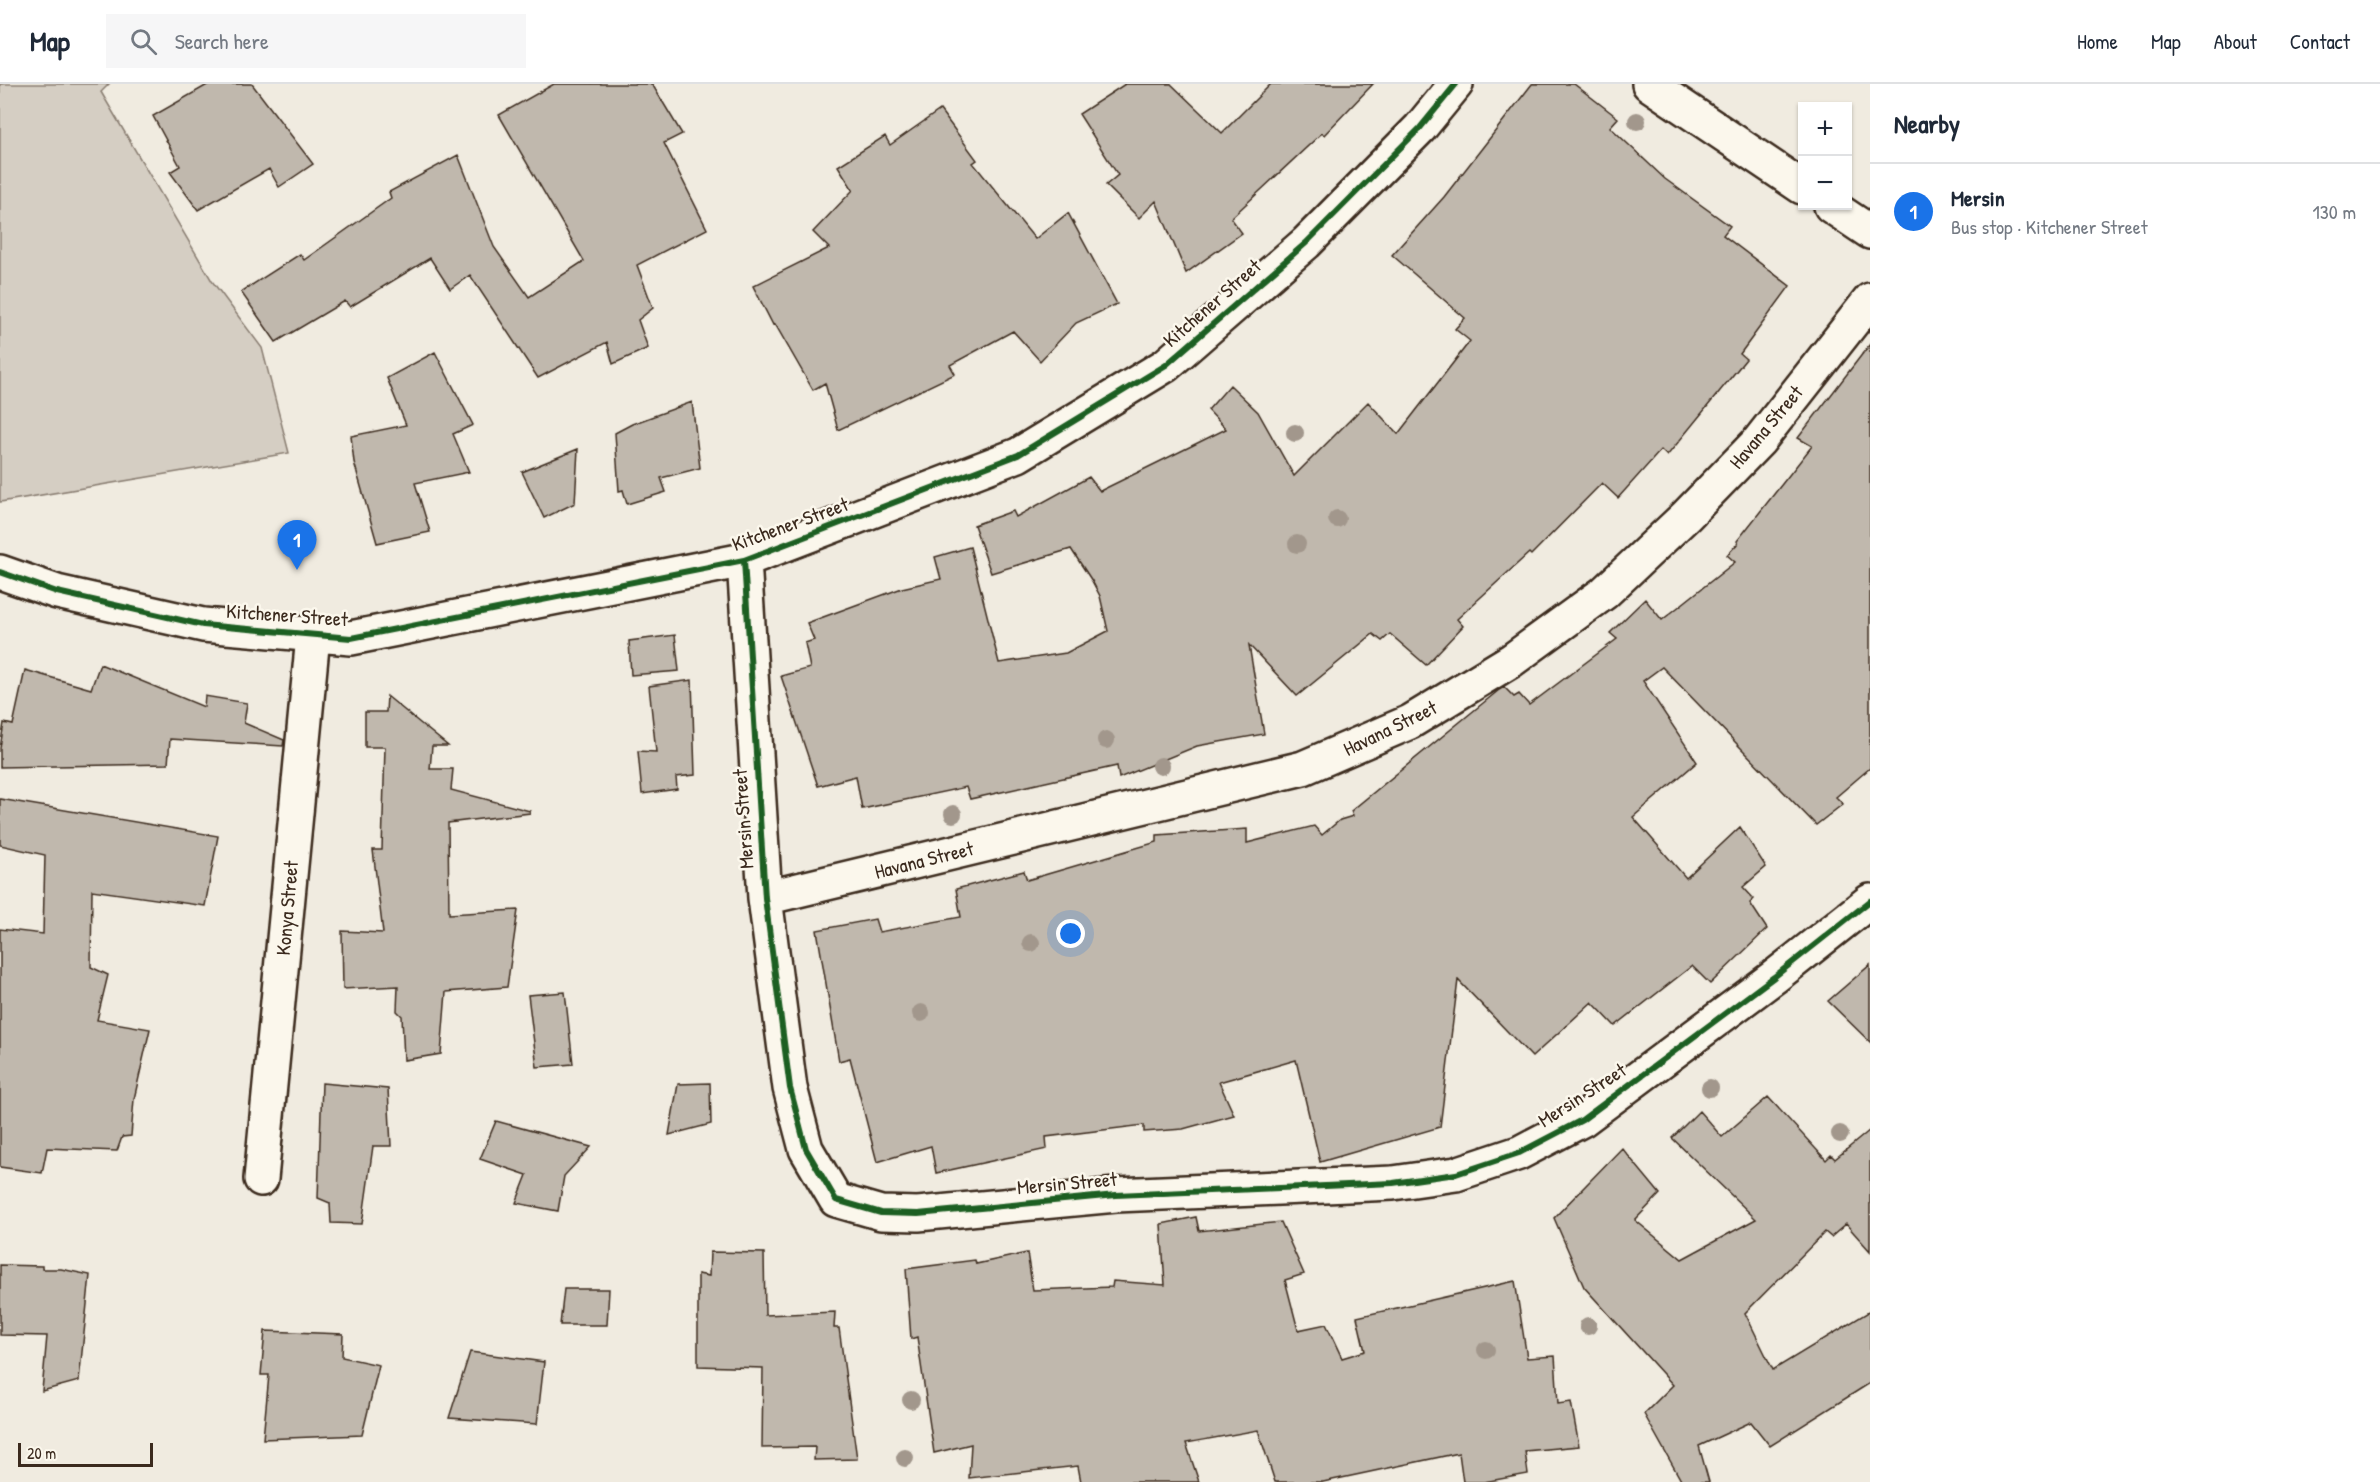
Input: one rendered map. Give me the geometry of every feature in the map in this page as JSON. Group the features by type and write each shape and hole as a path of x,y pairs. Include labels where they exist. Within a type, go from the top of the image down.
{"street":[{"name":"Kitchener Street","path":"0,573 57,592 203,625 351,638 744,561 1018,455 1166,365 1306,243 1420,128 1456,84"},
{"path":"1649,84 1798,184"},
{"path":"1837,210 1870,232"},
{"name":"Havana Street","path":"765,898 1303,768 1410,722 1512,660 1604,593 1686,516 1759,441 1870,300"},
{"name":"Mersin Street","path":"744,561 765,898 790,1088 806,1149 836,1200 881,1213 918,1214 1116,1195 1393,1183 1456,1174 1519,1153 1582,1120 1774,978 1870,901"},
{"name":"Konya Street","path":"261,1179 313,636"}],"shaded area":[{"path":"0,84 109,84 101,92 212,281 262,348 289,453 0,502"}],"building":[{"path":"209,84 252,84 313,164 279,187 269,169 198,210 170,172 180,166 153,116"},
{"path":"554,84 652,84 682,134 664,143 707,229 637,265 653,308 638,320 648,348 613,364 607,342 538,378 470,275 450,289 430,258 350,307 345,301 276,342 241,292 300,254 304,260 391,198 389,192 458,155 494,247 529,297 584,261 499,115"},
{"path":"1125,84 1171,84 1222,133 1271,84 1373,84 1324,135 1322,133 1231,218 1242,233 1186,273 1156,201 1139,218 1106,185 1118,175 1079,114"},
{"path":"1532,84 1574,84 1618,118 1610,127 1665,179 1730,226 1723,235 1790,286 1740,354 1746,359 1667,456 1661,450 1618,498 1602,483 1531,555 1529,553 1457,619 1463,626 1426,665 1390,634 1382,641 1373,634 1297,696 1249,645 1264,734 1197,746 1119,778 1117,766 970,799 966,787 862,809 856,776 818,786 781,676 810,668 805,643 814,640 807,623 902,588 941,579 935,557 970,547 999,663 1066,653 1108,631 1100,596 1071,549 991,573 974,525 1013,511 1016,517 1089,477 1100,491 1226,429 1208,410 1230,385 1258,412 1294,476 1368,402 1398,434 1470,341 1455,329 1465,318 1392,255 1444,197"},
{"path":"940,110 977,160 973,163 1035,239 1068,213 1117,304 1076,323 1040,361 1013,331 950,365 955,374 838,430 825,383 813,390 775,324 773,325 753,286 829,248 813,232 853,190 838,166 885,136 890,145"},
{"path":"1870,344 1870,768 1836,797 1843,804 1816,825 1662,667 1643,681 1697,762 1633,817 1686,878 1740,827 1766,867 1743,887 1754,899 1750,903 1767,929 1710,984 1692,966 1615,1026 1592,1002 1532,1057 1458,980 1440,1127 1320,1162 1296,1060 1219,1082 1234,1115 1183,1129 1144,1132 1144,1125 1046,1137 1047,1149 936,1173 931,1146 877,1162 850,1058 839,1061 817,930 875,919 879,932 961,917 956,889 1024,871 1027,880 1157,842 1157,835 1247,829 1247,843 1314,826 1322,835 1340,820 1353,816 1351,811 1499,690 1504,687 1514,697 1519,694 1529,705 1617,639 1610,633 1645,599 1662,620 1735,562 1727,555 1812,446 1798,438"},
{"path":"435,352 473,425 453,434 469,472 415,483 430,532 377,543 354,462 351,436 406,425 387,378"},
{"path":"692,402 700,468 661,478 666,492 627,504 623,490 619,491 615,433 632,424"},
{"path":"578,449 575,503 544,518 522,472"},
{"path":"675,635 679,671 631,675 629,641"},
{"path":"100,664 204,707 205,696 247,703 244,723 284,740 283,746 170,739 168,764 0,767 4,723 13,725 25,670 91,689"},
{"path":"692,680 695,775 676,777 677,789 642,794 638,751 656,752 649,686"},
{"path":"387,696 448,746 432,746 430,769 453,769 451,790 530,811 530,813 448,823 449,914 518,910 507,987 446,992 441,1054 404,1060 402,1016 397,1011 398,986 343,989 342,931 383,933 373,850 382,850 385,747 365,747 365,712 386,712"},
{"path":"0,799 218,836 205,906 92,890 91,967 108,975 97,1020 150,1029 134,1099 131,1136 122,1137 117,1151 47,1148 42,1173 0,1167 0,929 43,934 45,855 0,845"},
{"path":"1870,965 1870,1042 1828,1001"},
{"path":"565,992 573,1064 537,1067 528,995"},
{"path":"322,1083 388,1089 391,1146 373,1146 362,1224 331,1223 330,1203 318,1198"},
{"path":"710,1083 711,1124 669,1135 678,1084"},
{"path":"1768,1097 1826,1160 1831,1155 1835,1159 1870,1130 1870,1251 1846,1224 1831,1237 1825,1232 1745,1313 1773,1370 1870,1311 1870,1383 1770,1446 1751,1422 1699,1446 1709,1482 1682,1482 1644,1414 1673,1385 1584,1287 1554,1218 1622,1148 1660,1194 1635,1220 1682,1259 1756,1219 1672,1138 1699,1111 1722,1137"},
{"path":"496,1121 591,1147 564,1176 558,1211 516,1203 527,1175 480,1159"},
{"path":"1196,1217 1199,1231 1281,1222 1304,1274 1285,1280 1298,1330 1326,1324 1342,1358 1365,1351 1357,1317 1515,1281 1527,1358 1555,1356 1558,1404 1571,1402 1579,1446 1525,1451 1528,1474 1484,1482 1463,1482 1459,1453 1323,1482 1275,1482 1258,1430 1186,1443 1199,1482 1081,1482 1078,1466 969,1478 971,1444 934,1453 917,1337 911,1339 906,1269 975,1260 976,1264 1027,1253 1033,1290 1112,1287 1113,1281 1165,1285 1161,1224"},
{"path":"710,1252 764,1253 765,1315 835,1312 834,1328 839,1328 857,1459 814,1460 815,1447 762,1448 763,1368 698,1366 698,1274 709,1276"},
{"path":"0,1265 42,1266 42,1269 61,1269 90,1275 79,1381 42,1391 47,1336 0,1335"},
{"path":"564,1289 609,1289 607,1325 560,1325"},
{"path":"265,1331 343,1334 342,1357 379,1365 362,1435 263,1439 269,1375 261,1375"},
{"path":"470,1352 544,1362 537,1424 449,1418"}],"cycle path":[{"path":"0,572 57,592 203,625 351,638 744,560 1018,455 1166,365 1306,243 1420,128 1456,84"},
{"path":"744,560 765,898 790,1088 806,1149 836,1200 881,1213 918,1214 1116,1195 1393,1183 1456,1174 1519,1153 1582,1120 1774,977 1870,901"}],"place":[{"name":"Mersin","path":"297,570"}]}
